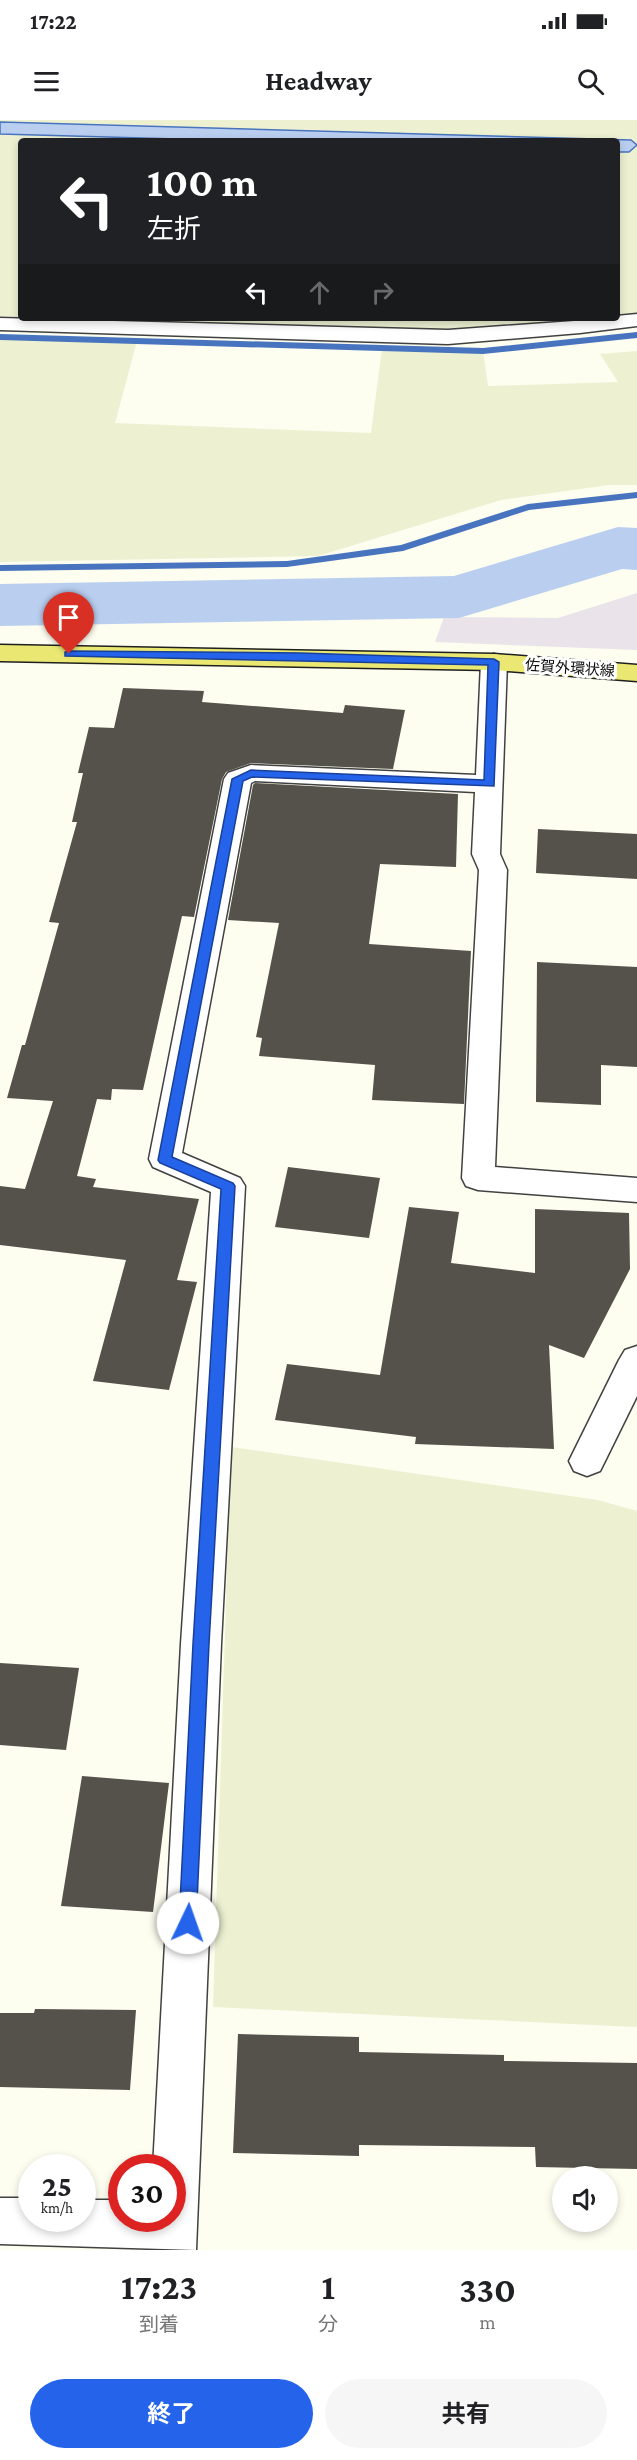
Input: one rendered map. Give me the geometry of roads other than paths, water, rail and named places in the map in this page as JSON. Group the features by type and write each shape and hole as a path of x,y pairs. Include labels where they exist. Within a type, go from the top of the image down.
{"main road":[{"name":"佐賀外環状線","path":"0,653 494,662 637,673"}],"street":[{"path":"0,324 448,337 580,327 637,320"},
{"path":"494,662 486,854 493,870 478,1178 637,1190"},
{"path":"0,2221 173,2238 201,1644 228,1186 165,1160 238,779 251,773 490,784"},
{"path":"587,1461 637,1360"}],"water":[{"path":"0,122 561,138 142,138 0,134"},
{"path":"620,140 631,140 637,145 629,152 620,152"}],"waterway":[{"path":"0,337 483,351 637,335"},
{"path":"0,568 287,564 403,548 528,507 637,495"},
{"path":"0,605 459,597 618,548 637,549"}]}
